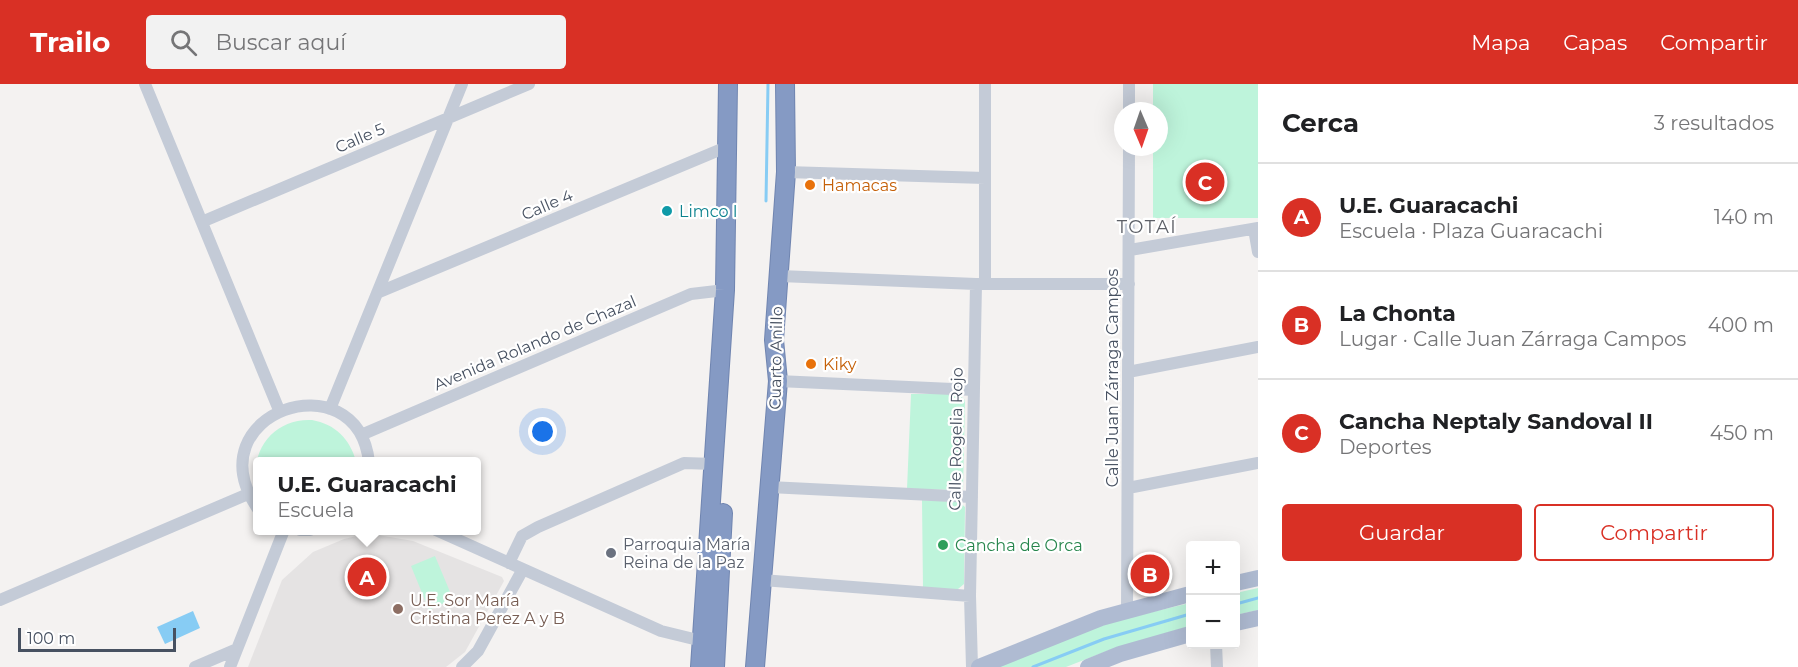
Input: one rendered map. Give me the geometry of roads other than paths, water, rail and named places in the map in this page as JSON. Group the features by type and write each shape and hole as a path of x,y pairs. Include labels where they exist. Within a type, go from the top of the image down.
{"highway":[{"path":"700,667 725,290 729,146 728,84"},
{"name":"Cuarto Anillo","path":"755,667 778,381 774,340 786,172 785,84"},
{"path":"715,667 729,381 725,290"},
{"path":"744,667 767,379 774,340"}],"main road":[{"path":"1240,582 1258,578"},
{"path":"979,667 1127,610 1187,595"},
{"path":"1240,622 1258,618"},
{"path":"1088,667 1120,661 1186,636"}],"street":[{"path":"145,84 204,221 279,410"},
{"path":"330,409 462,84"},
{"name":"Calle 5","path":"204,221 529,84"},
{"name":"Calle Rogelia Rojo","path":"972,667 970,596 974,390 985,178 985,84"},
{"path":"1129,84 1129,102"},
{"name":"Calle 4","path":"377,293 729,146"},
{"name":"Calle Juan Zárraga Campos","path":"1127,610 1129,156"},
{"path":"786,172 985,178"},
{"path":"1130,250 1256,229 1258,252"},
{"path":"780,276 980,283 1129,284"},
{"name":"Avenida Rolando de Chazal","path":"361,435 691,294 725,290"},
{"path":"1128,372 1258,347"},
{"path":"778,381 974,390"},
{"path":"253,502 243,478 242,462 246,446 254,431 279,410 296,405 314,405 330,409 353,424 361,435 368,457"},
{"path":"509,563 522,536 538,527 684,463 714,464"},
{"path":"1128,488 1258,463"},
{"path":"770,487 972,497"},
{"path":"0,600 248,494"},
{"path":"230,667 282,535"},
{"path":"445,535 661,631 702,641"},
{"path":"462,667 478,651 523,569"},
{"path":"761,580 970,596"},
{"path":"195,667 237,649"},
{"path":"1216,649 1217,667"}],"water":[{"path":"193,611 200,628 165,644 157,627"}],"waterway":[{"path":"766,201 768,84"},
{"path":"1240,603 1258,598"},
{"path":"1033,667 1104,639 1186,615"}],"place":[{"name":"Cancha Neptaly Sandoval II","path":"1205,182"},
{"name":"Hamacas","path":"810,185"},
{"name":"Limco I","path":"667,211"},
{"name":"Kiky","path":"811,364"},
{"name":"Cancha de Orca","path":"943,545"},
{"name":"Parroquia María Reina de la Paz","path":"611,553"},
{"name":"La Chonta","path":"1150,574"},
{"name":"U.E. Guaracachi","path":"367,577"},
{"name":"U.E. Sor María Cristina Perez A y B","path":"398,609"}],"district":[{"name":"TOTAÍ","path":"1147,227"}]}
